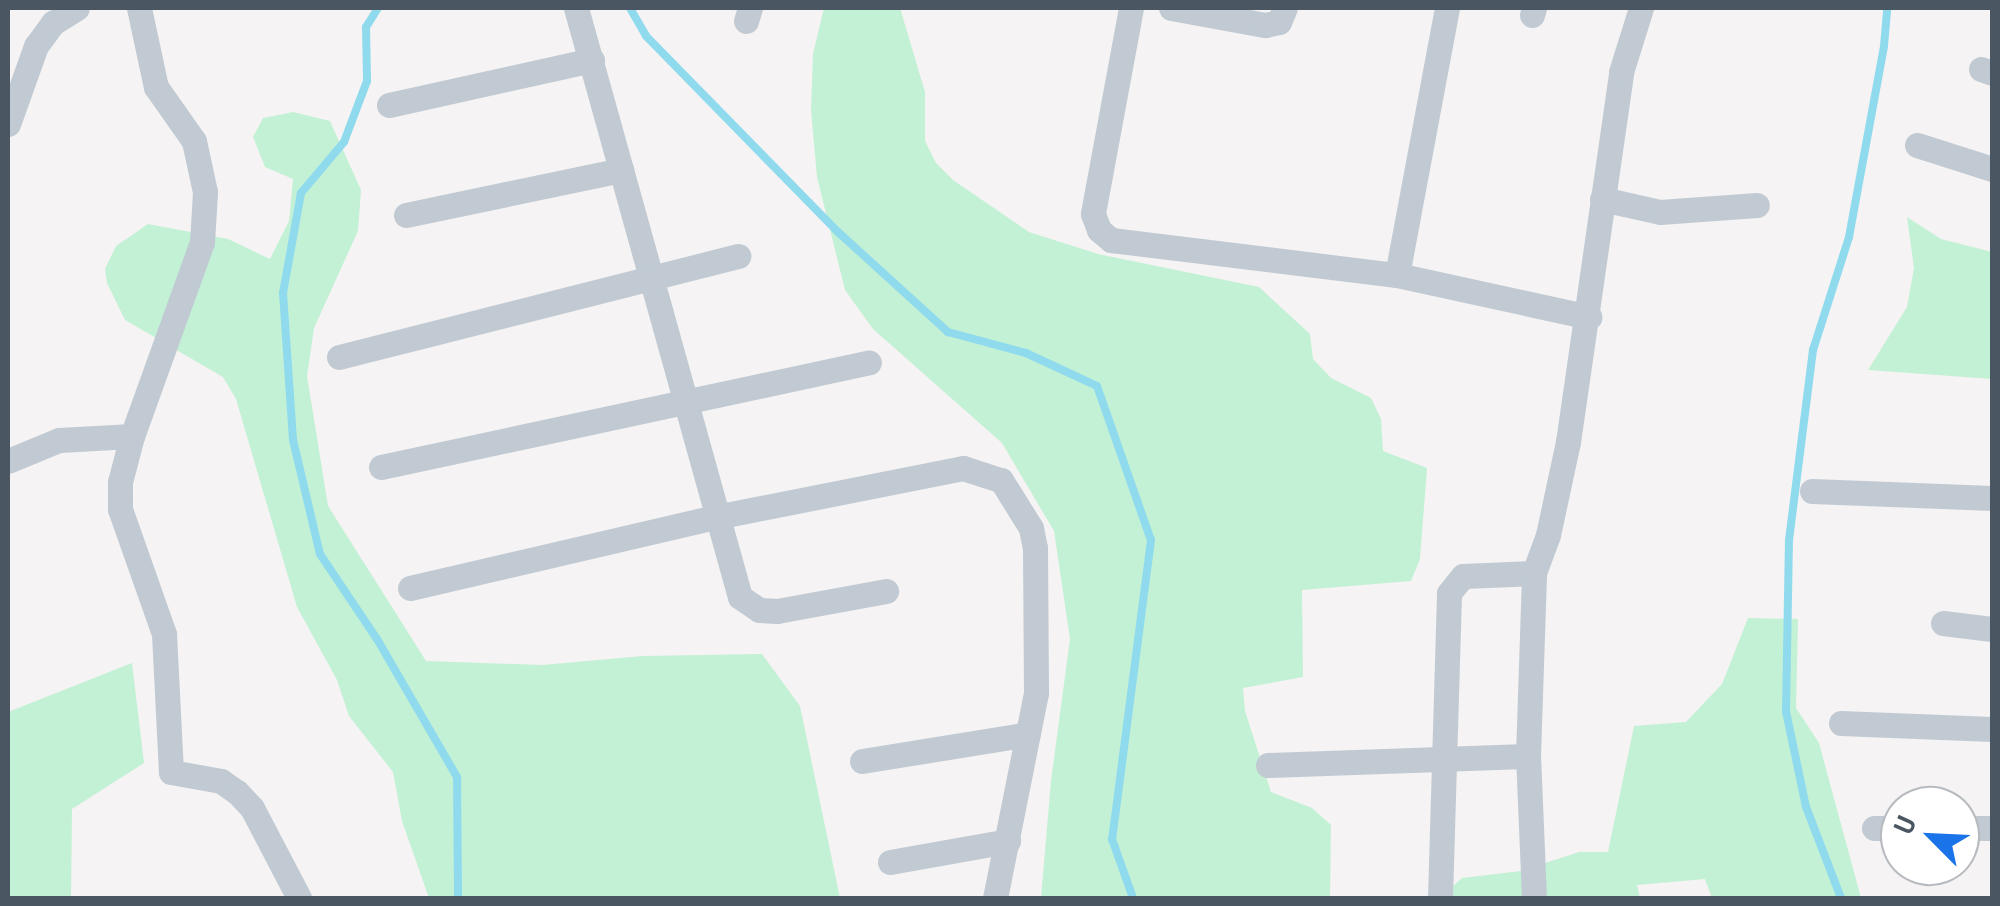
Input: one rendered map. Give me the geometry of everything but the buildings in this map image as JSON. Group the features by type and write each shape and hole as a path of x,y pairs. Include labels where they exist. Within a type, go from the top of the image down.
{"street":[{"path":"8,124 36,46 53,23 77,8"},
{"path":"139,8 156,88 194,141 205,192 202,242 132,436 120,482 120,509 164,634 171,772 222,781 237,792 252,808 300,898"},
{"path":"576,8 740,597 759,610 886,591"},
{"path":"1131,8 1093,214 1100,230 1111,240 1397,275 1590,317"},
{"path":"1171,8 1265,25 1279,22 1285,8"},
{"path":"1397,275 1446,8"},
{"path":"1534,898 1528,756 1534,573 1558,491 1590,317 1621,72 1642,8"},
{"path":"389,105 592,60"},
{"path":"1917,145 1992,169"},
{"path":"406,215 621,170"},
{"path":"1602,200 1660,212 1756,206"},
{"path":"339,357 738,256"},
{"path":"382,467 868,362"},
{"path":"8,461 60,440 132,436"},
{"path":"410,588 716,517 964,468 1002,480 1031,528 1035,548 1036,692 996,898"},
{"path":"1812,491 1992,498"},
{"path":"1440,898 1441,759 1449,593 1463,576 1534,573"},
{"path":"1943,623 1992,629"},
{"path":"1841,722 1992,729"},
{"path":"862,760 1028,734"},
{"path":"1268,765 1528,756"},
{"path":"1874,828 1880,828"},
{"path":"890,862 1008,841"}],"green space":[{"path":"824,8 900,8 925,92 925,141 936,163 953,180 1029,232 1098,254 1259,287 1310,334 1313,359 1331,378 1371,398 1381,419 1383,451 1427,468 1420,559 1411,581 1302,590 1303,677 1243,688 1245,711 1271,792 1312,808 1331,825 1330,898 1041,898 1051,781 1070,639 1054,531 1002,443 873,329 845,290 817,177 811,110 813,54"},
{"path":"293,112 330,121 361,190 358,231 314,328 307,376 328,506 426,661 542,665 643,656 762,654 800,706 840,898 429,898 402,821 393,772 349,716 337,680 297,607 236,399 223,377 125,320 107,283 105,269 116,246 148,224 228,239 270,259 289,221 293,179 265,167 253,137 263,118"},
{"path":"1907,217 1941,239 1992,252 1992,379 1868,370 1907,307 1914,268"},
{"path":"1748,618 1798,619 1796,708 1819,743 1861,898 1712,898 1705,879 1637,885 1640,898 1440,898 1462,878 1521,871 1579,852 1608,852 1634,726 1686,722 1722,684"},
{"path":"132,663 144,763 72,809 71,898 8,898 8,712"}],"waterway":[{"path":"378,8 366,27 367,81 344,142 301,193 283,293 293,440 320,554 377,639 457,777 458,898"},
{"path":"630,8 646,36 838,232 948,332 1026,353 1097,386 1151,540 1112,839 1133,898"},
{"path":"1841,898 1806,807 1786,711 1789,540 1813,350 1849,237 1884,46 1887,8"}]}
